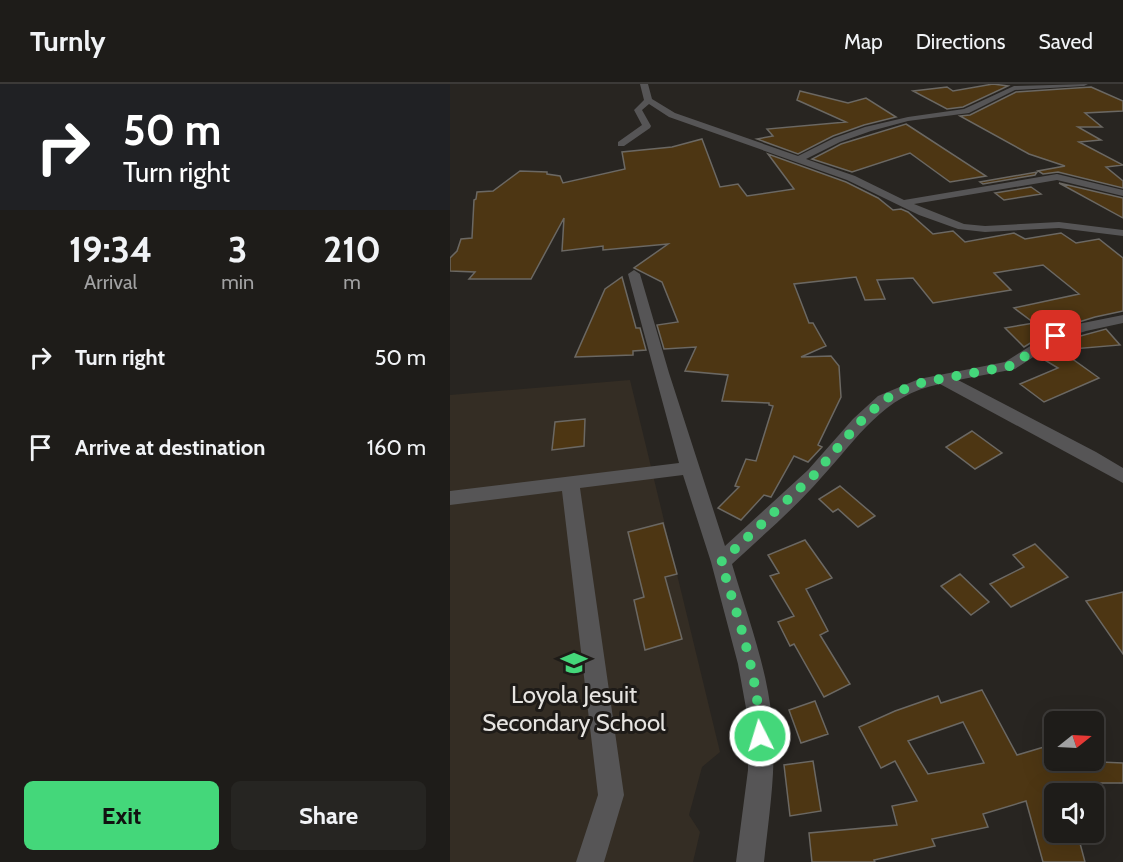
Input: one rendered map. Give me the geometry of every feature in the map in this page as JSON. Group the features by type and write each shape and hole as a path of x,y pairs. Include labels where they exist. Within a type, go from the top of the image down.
{"street":[{"path":"644,84 648,100 690,122 851,178 948,223 970,228 1059,225 1123,233"},
{"path":"798,160 837,140 868,129 908,119 966,111 1014,88 1083,84"},
{"path":"621,144 647,126 638,110 648,100"},
{"path":"903,203 1057,177 1123,193"},
{"path":"634,274 661,373 706,522 721,562 750,664 760,719 761,770 750,862"},
{"path":"721,562 814,475 859,423 884,400 902,390 943,379 1010,366 1062,334 1123,319"},
{"path":"943,379 1090,456 1123,477"},
{"path":"450,498 690,468"},
{"path":"570,483 611,795 590,862"}],"shaded area":[{"name":"Loyola Jesuit Secondary School","path":"630,380 720,752 702,767 689,815 700,832 693,862 450,862 450,395"}],"building":[{"path":"993,84 1008,86 963,107 947,109 913,91 947,87 953,91"},
{"path":"1091,87 1123,101 1123,111 1085,113 1102,127 1078,127 1101,140 1079,142 1123,165 1106,167 1123,181 1123,188 1058,172 1043,174 1038,171 1065,166 1029,154 960,116 970,115 1016,92"},
{"path":"800,91 848,103 866,98 896,117 833,136 798,154 757,139 773,136 767,129 846,122 797,100"},
{"path":"906,124 986,176 950,182 910,153 852,172 812,159 841,144"},
{"path":"702,139 720,187 738,184 747,196 794,189 768,154 846,182 878,198 893,210 901,209 908,212 933,234 953,231 965,242 1014,233 1025,239 1061,233 1076,243 1099,239 1123,258 1123,311 1050,331 1024,347 1005,328 1034,323 1014,308 1079,294 1043,265 994,273 1011,290 933,303 913,278 877,280 885,299 865,300 856,277 794,284 809,323 813,323 826,346 801,357 831,356 839,366 841,397 818,445 822,447 808,462 794,456 771,497 764,495 741,520 718,508 739,487 735,486 746,459 756,461 773,406 769,403 722,401 728,375 685,371 696,347 664,349 657,325 678,322 662,282 634,268 668,244 603,250 603,246 562,251 564,218 531,279 469,279 475,272 450,271 450,258 457,251 461,239 472,238 474,200 477,192 493,191 520,171 547,172 547,174 560,176 563,183 625,169 622,152 672,147"},
{"path":"1037,172 1035,175 983,184 980,182"},
{"path":"1059,183 1123,198 1123,218"},
{"path":"1031,187 1041,194 1004,200 995,193"},
{"path":"622,277 636,328 640,328 646,350 633,351 633,355 575,357 605,289"},
{"path":"1106,329 1120,345 1060,350 1099,378 1044,402 1020,384 1058,368 1038,356 1062,341"},
{"path":"585,419 584,446 552,450 555,422"},
{"path":"972,431 1002,453 975,469 946,447"},
{"path":"840,486 875,516 858,527 838,509 833,512 819,499"},
{"path":"663,523 677,574 665,577 682,639 645,650 634,600 644,597 628,532"},
{"path":"805,540 832,578 806,589 828,631 820,635 850,684 824,697 794,644 790,646 778,622 794,616 770,576 779,573 768,555"},
{"path":"1035,544 1068,577 1011,607 990,584 1024,567 1013,555"},
{"path":"960,574 989,602 971,615 941,586"},
{"path":"1123,592 1123,654 1086,601"},
{"path":"982,690 1017,755 1044,747 1044,771 1104,771 1104,762 1123,763 1123,783 1044,783 1044,843 1080,843 1085,862 1043,862 1026,801 983,814 988,827 932,839 935,846 874,860 875,862 812,862 809,833 897,825 892,806 917,801 895,761 881,768 859,727 938,696 941,703","holes":["963,722 984,763 928,774 908,741"]},
{"path":"815,701 828,734 801,743 789,710"},
{"path":"813,761 821,811 790,816 784,765"}],"place":[{"name":"Loyola Jesuit Secondary School","path":"574,663"}],"route":[{"path":"760,736 760,719 750,664 721,562 789,500 859,423 884,400 924,382 1010,366 1056,336"}]}
